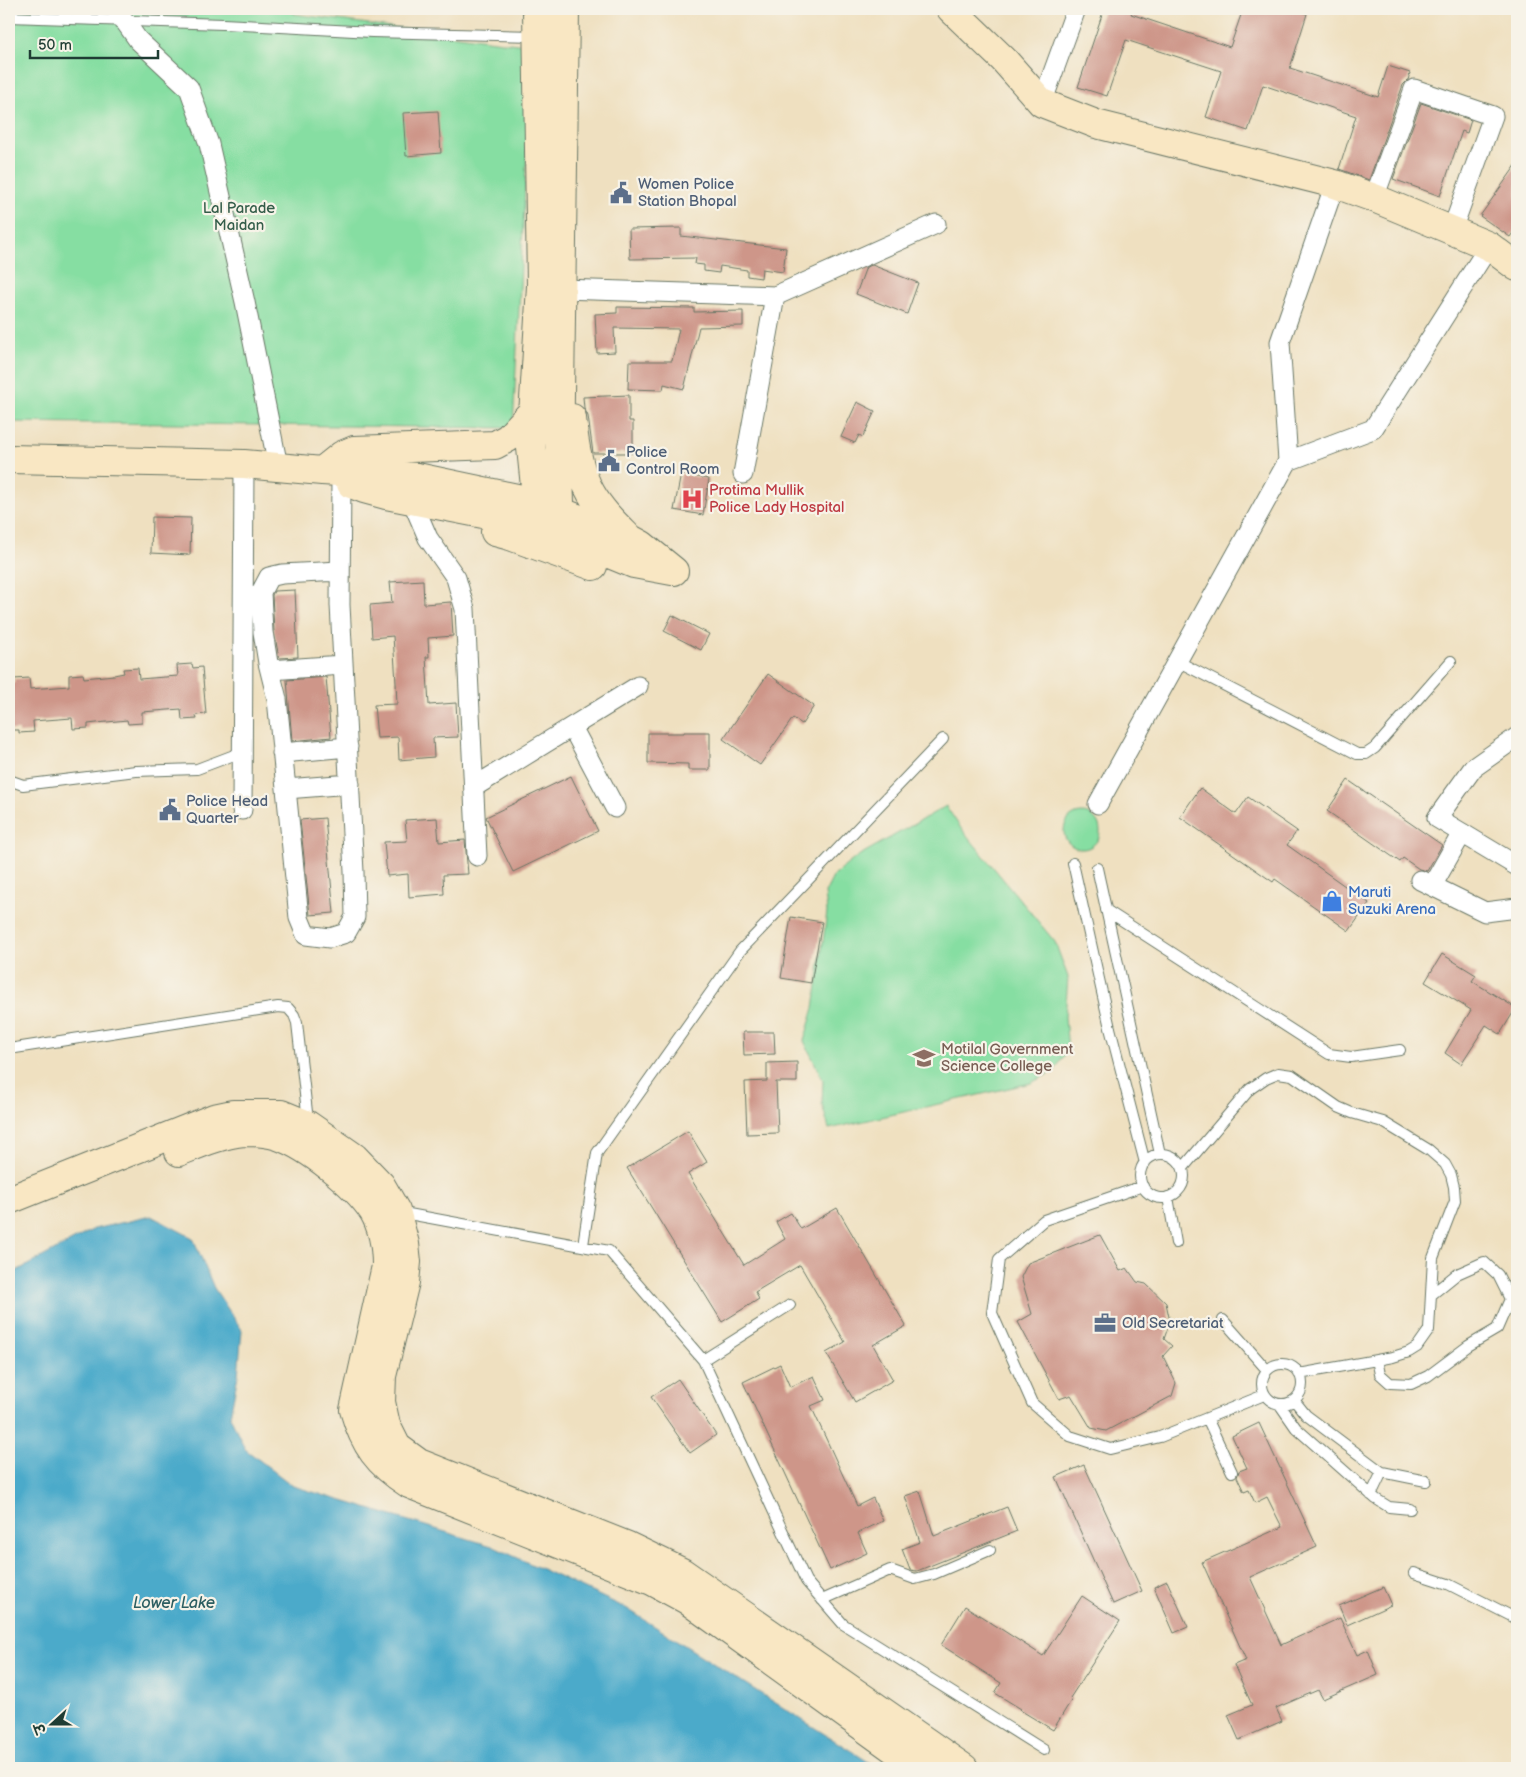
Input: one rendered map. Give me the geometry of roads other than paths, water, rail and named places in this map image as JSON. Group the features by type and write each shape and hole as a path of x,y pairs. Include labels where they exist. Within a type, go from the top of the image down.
{"street":[{"path":"537,9 541,286 531,448 549,518"},
{"path":"549,518 559,471 565,9"},
{"path":"951,9 1004,60 1042,103 1096,124 1335,184 1374,198 1489,246 1517,267"},
{"path":"1042,103 1076,9"},
{"path":"120,15 138,40 189,88 209,144 245,302 278,466"},
{"path":"1374,198 1414,89 1493,116 1452,230"},
{"path":"1098,804 1288,461 1280,342 1335,184"},
{"path":"562,289 775,296 936,224"},
{"path":"1288,461 1373,430 1489,246"},
{"path":"743,474 775,296"},
{"path":"562,343 569,366 572,422 580,465 590,493 608,517 631,539"},
{"path":"340,571 269,576 261,592 263,632 277,699 299,918 306,935 330,938 346,932 355,917 340,571 331,475 342,455 354,450 495,445 508,438 533,411"},
{"path":"9,459 244,464 278,466 331,475 417,478 549,518 631,539 642,545 674,571"},
{"path":"242,810 244,464"},
{"path":"331,475 432,517 510,536 624,578 653,579 674,571"},
{"path":"378,493 549,518 634,564 674,571"},
{"path":"416,510 428,538 456,578 465,609 477,856"},
{"path":"270,670 343,665"},
{"path":"474,786 638,686"},
{"path":"572,727 615,808"},
{"path":"1517,737 1472,768 1437,818 1517,866"},
{"path":"282,753 348,747"},
{"path":"286,789 350,784"},
{"path":"1462,833 1426,883 1485,912 1517,908"},
{"path":"9,1200 214,1118 233,1114 281,1114 308,1125 354,1157 381,1185 396,1211 405,1244 407,1262 406,1282 382,1376 382,1402 386,1425 397,1447 419,1463 628,1546 682,1572 964,1768"},
{"path":"9,1218 210,1140 244,1132 276,1136 295,1144 338,1174 373,1212 381,1228 386,1248 386,1266 354,1410 366,1442 375,1456 392,1473 409,1484 652,1581 687,1600 920,1768"}],"lane":[{"path":"9,17 120,15 223,24 372,32 537,36"},
{"path":"1177,661 1357,754 1366,754 1375,748 1451,661"},
{"path":"583,1245 597,1153 740,951 943,739"},
{"path":"9,780 23,784 136,771 197,769 242,752"},
{"path":"1073,863 1110,1028 1145,1163"},
{"path":"1097,868 1160,1154"},
{"path":"1106,910 1329,1054 1351,1057 1400,1050"},
{"path":"9,1049 278,1007 288,1008 294,1014 297,1023 313,1155"},
{"path":"1183,1168 1250,1088 1278,1073 1292,1075 1338,1107 1383,1122 1429,1150 1445,1164 1454,1187 1455,1201 1433,1258 1429,1330 1425,1338 1417,1347 1409,1352 1377,1360 1299,1374"},
{"path":"1160,1154 1173,1157 1183,1168 1184,1183 1175,1194 1168,1198 1153,1196 1143,1186 1141,1172 1145,1163 1153,1156 1160,1154"},
{"path":"1143,1186 1044,1220 999,1259 992,1313 1032,1403 1070,1436 1110,1449 1160,1437 1264,1395"},
{"path":"1168,1198 1176,1243"},
{"path":"396,1211 609,1251 703,1360 806,1582 843,1624 1044,1750"},
{"path":"1377,1360 1380,1374 1390,1383 1411,1384 1428,1376 1468,1346 1497,1329 1510,1299 1498,1275 1484,1262 1457,1274 1431,1295"},
{"path":"703,1360 790,1305"},
{"path":"1223,1320 1267,1370"},
{"path":"1279,1364 1286,1364 1299,1374 1302,1384 1301,1392 1294,1400 1280,1405 1268,1400 1264,1395 1262,1382 1267,1370 1279,1364"},
{"path":"1294,1400 1306,1415 1382,1472 1426,1481"},
{"path":"1280,1405 1296,1428 1371,1495 1389,1507 1410,1510"},
{"path":"1207,1418 1232,1472"},
{"path":"1371,1495 1382,1472"},
{"path":"822,1600 890,1570 915,1579 934,1574 990,1550"},
{"path":"1414,1573 1448,1584 1517,1619"}],"water":[{"name":"Lower Lake","path":"151,1216 193,1238 214,1288 242,1330 238,1375 230,1416 245,1449 293,1486 492,1546 626,1608 878,1768 9,1768 9,1275 94,1229"}],"place":[{"name":"Women Police Station Bhopal","path":"621,193"},
{"name":"Police Control Room","path":"609,461"},
{"name":"Protima Mullik Police Lady Hospital","path":"692,499"},
{"name":"Police Head Quarter","path":"170,810"},
{"name":"Maruti Suzuki Arena","path":"1332,901"},
{"name":"Motilal Government Science College","path":"924,1058"},
{"name":"Old Secretariat","path":"1105,1323"}],"park label":[{"name":"Lal Parade Maidan","path":"239,216"}]}
